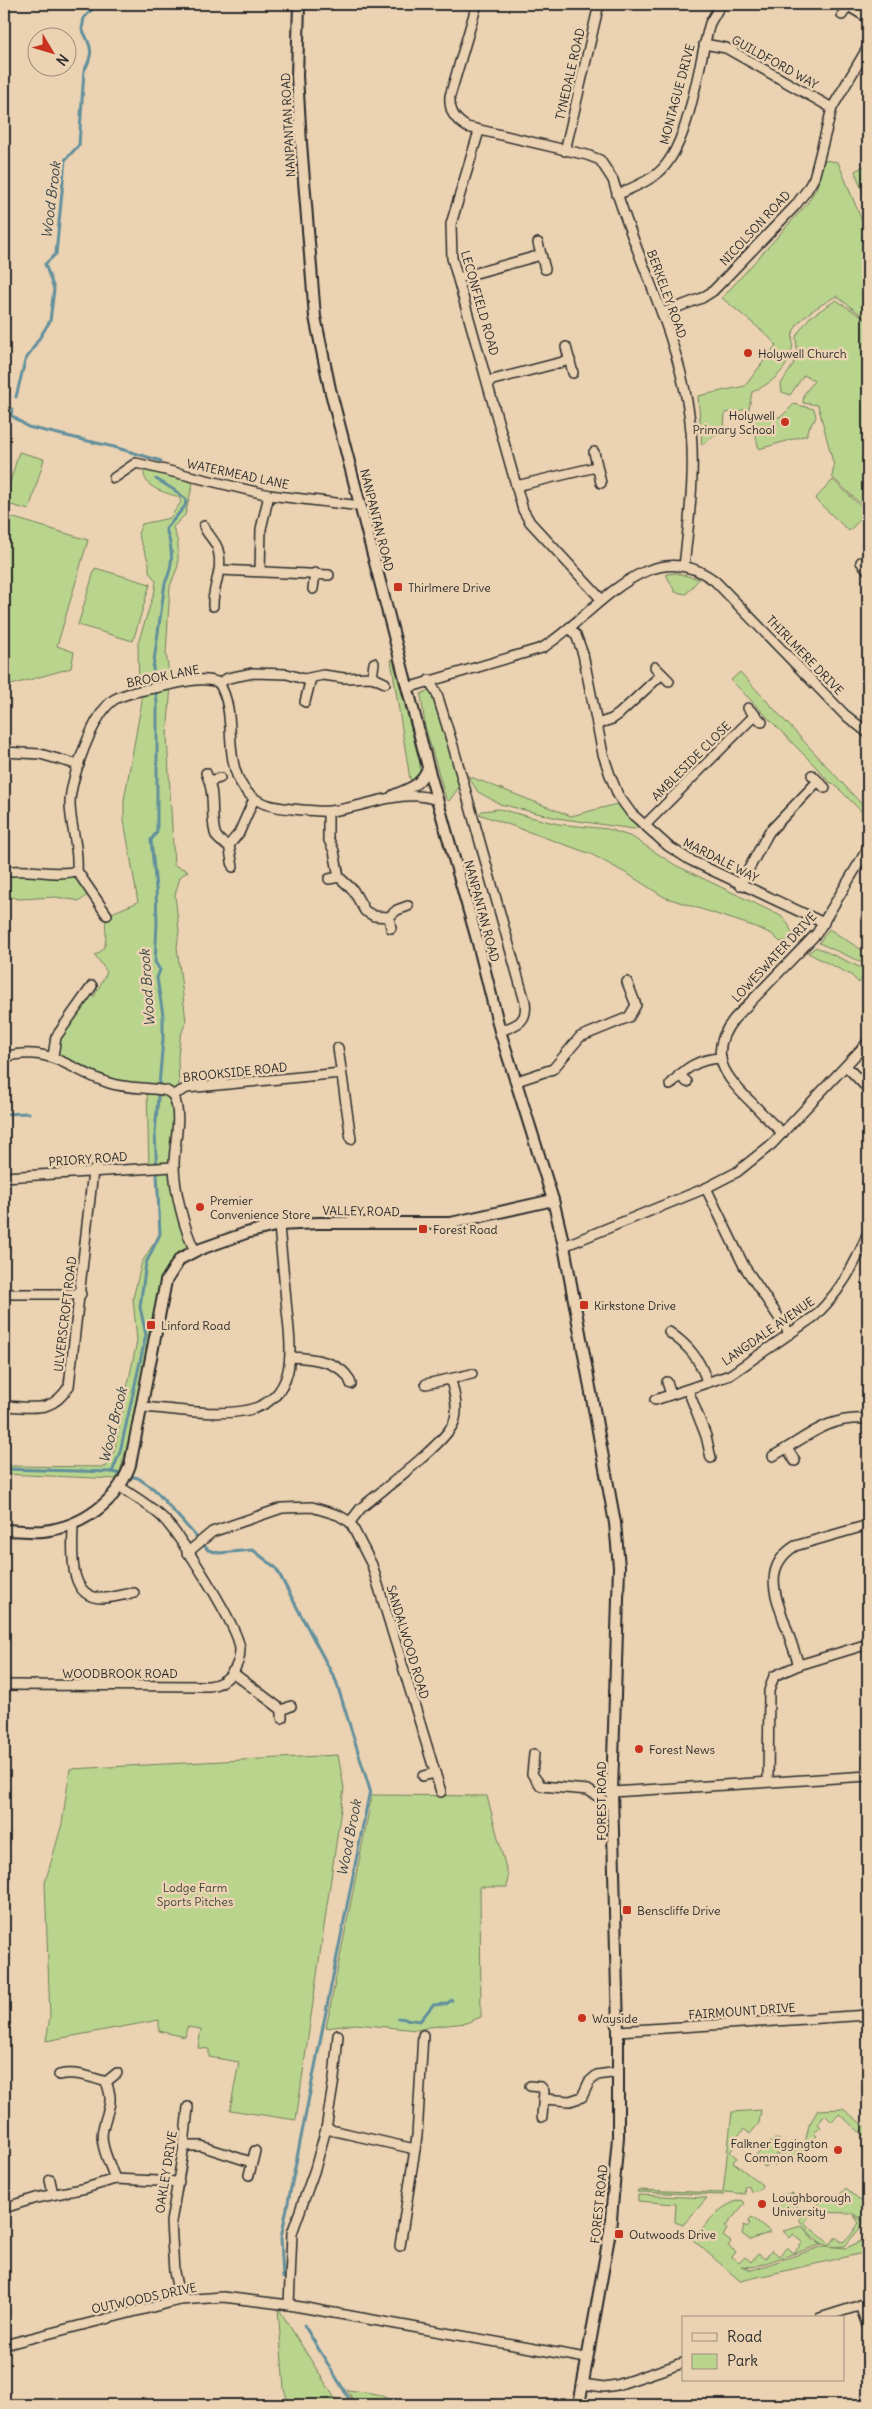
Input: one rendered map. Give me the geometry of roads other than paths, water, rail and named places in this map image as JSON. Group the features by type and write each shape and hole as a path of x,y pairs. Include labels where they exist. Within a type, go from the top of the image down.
{"street":[{"name":"NANPANTAN ROAD","path":"299,4 297,76 315,317 330,389 407,688 478,943 500,1031 553,1200"},
{"path":"477,4 450,96 449,107 459,122 479,131"},
{"name":"TYNEDALE ROAD","path":"565,150 598,4"},
{"name":"MONTAGUE DRIVE","path":"617,195 646,181 659,172 676,149 710,23 721,4"},
{"path":"842,15 846,5 868,18"},
{"name":"GUILDFORD WAY","path":"704,44 726,48 832,108"},
{"name":"NICOLSON ROAD","path":"662,313 702,298 713,291 795,206 814,178 832,108 868,47"},
{"name":"BERKELEY ROAD","path":"479,131 565,150 600,160 610,174 662,313 679,367 688,407 693,475 684,566"},
{"name":"LECONFIELD ROAD","path":"479,131 451,224 452,258 489,381 516,486 530,522 601,599"},
{"path":"538,243 545,269"},
{"path":"458,278 541,255"},
{"path":"566,347 573,373"},
{"path":"489,381 570,360"},
{"path":"594,452 601,483"},
{"name":"WATERMEAD LANE","path":"114,478 136,464 269,495 361,506"},
{"path":"516,486 596,466"},
{"path":"260,571 261,529 269,495"},
{"path":"204,526 219,551 220,570 213,606"},
{"path":"861,562 868,570"},
{"name":"THIRLMERE DRIVE","path":"407,688 542,648 569,628 601,599 624,583 645,572 669,565 684,566 699,570 715,581 844,714 868,733"},
{"path":"220,570 329,575"},
{"path":"312,589 315,574"},
{"name":"MARDALE WAY","path":"569,628 576,635 583,654 603,754 618,795 631,813 678,853 740,885 824,923"},
{"path":"374,663 372,677 385,683"},
{"path":"597,724 612,719 619,714 658,670 669,681"},
{"name":"BROOK LANE","path":"77,871 78,853 70,802 79,764 97,718 114,700 160,687 206,680 219,683 228,678 254,674 287,674 304,679 323,675 344,678 372,677"},
{"path":"305,702 311,678"},
{"name":"NANPANTAN ROAD","path":"429,680 437,694 453,746 526,1002 527,1012 525,1019 517,1025 500,1031"},
{"path":"219,683 226,696 234,768 241,784 254,799 264,804 280,808 328,812 382,799 418,784 424,778 428,767"},
{"path":"748,708 762,722"},
{"name":"AMBLESIDE CLOSE","path":"645,825 755,715"},
{"path":"4,752 40,754 79,764"},
{"path":"220,778 208,777 215,833 224,844 229,845"},
{"path":"740,885 769,832 815,778 825,788"},
{"path":"382,799 425,796 437,800"},
{"path":"229,845 239,833 254,799"},
{"path":"328,812 328,838 339,877 353,890 365,911 374,916 389,917 396,910 408,906"},
{"path":"229,845 233,867"},
{"name":"LOWESWATER DRIVE","path":"721,1058 721,1042 727,1027 808,943 824,923 868,848"},
{"path":"4,872 25,869 58,873 77,871 106,915"},
{"path":"329,879 339,877"},
{"path":"389,917 391,928"},
{"path":"517,1081 553,1069 580,1037 629,1017 636,1005 627,982"},
{"path":"53,1056 56,1037 91,992"},
{"path":"564,1246 706,1188 750,1163 783,1133 868,1042"},
{"path":"338,1048 351,1139"},
{"path":"4,1057 30,1054 53,1056 110,1083 157,1089 174,1095"},
{"path":"670,1085 679,1075 695,1063 721,1058 723,1068 734,1085 783,1133"},
{"path":"846,1066 868,1089"},
{"name":"BROOKSIDE ROAD","path":"195,1251 183,1218 174,1166 177,1114 174,1095 187,1088 341,1073"},
{"path":"679,1075 687,1082"},
{"name":"PRIORY ROAD","path":"4,1177 174,1166"},
{"name":"ULVERSCROFT ROAD","path":"4,1406 45,1408 56,1403 64,1393 71,1375 94,1171"},
{"path":"706,1188 744,1266 790,1334"},
{"name":"VALLEY ROAD","path":"4,1530 41,1531 73,1524 105,1504 123,1484 130,1465 166,1281 180,1259 195,1251 246,1233 279,1225 318,1223 451,1223 553,1200"},
{"name":"FOREST ROAD","path":"553,1200 564,1246 615,1523 619,1567 612,1792 618,2031 616,2114 618,2137 610,2231 579,2405"},
{"path":"142,1407 230,1412 264,1404 282,1386 288,1372 291,1357 279,1225"},
{"name":"LANGDALE AVENUE","path":"655,1400 730,1375 815,1316 836,1293 861,1252 868,1232"},
{"path":"4,1294 81,1294"},
{"path":"669,1332 694,1353 702,1366 707,1382"},
{"path":"291,1357 312,1358 324,1362 352,1378"},
{"path":"426,1384 472,1374"},
{"path":"191,1550 203,1538 225,1526 282,1508 298,1506 324,1510 350,1522 361,1508 444,1438 454,1421 456,1400 451,1380"},
{"path":"667,1382 671,1394"},
{"path":"688,1390 706,1436 711,1458"},
{"path":"773,1456 830,1422 845,1419 868,1419"},
{"path":"696,1438 706,1436"},
{"path":"787,1448 795,1461"},
{"path":"123,1484 164,1519 191,1550 237,1636 240,1648 232,1672 285,1711"},
{"name":"SANDALWOOD ROAD","path":"350,1522 372,1565 441,1792"},
{"path":"73,1524 73,1572 82,1588 92,1596 102,1598 134,1592"},
{"path":"799,1665 774,1591 775,1571 779,1560 786,1552 796,1546 868,1525"},
{"path":"768,1781 769,1691 774,1676 799,1665 868,1644"},
{"name":"WOODBROOK ROAD","path":"4,1685 209,1686 224,1682 232,1672"},
{"path":"534,1754 532,1774 541,1786 588,1790 612,1806"},
{"path":"422,1776 435,1773"},
{"path":"612,1792 868,1776"},
{"name":"FAIRMOUNT DRIVE","path":"618,2031 868,2015"},
{"path":"289,2305 292,2233 315,2169 326,2129 342,2046 338,2034"},
{"path":"404,2242 427,2046 423,2035"},
{"path":"544,2099 576,2100 582,2097 589,2082 597,2075 618,2072"},
{"path":"59,2075 67,2073 106,2082 111,2094 110,2106 102,2129 103,2143 115,2179"},
{"path":"106,2082 117,2073"},
{"path":"530,2086 543,2089 542,2117"},
{"name":"OAKLEY DRIVE","path":"180,2300 174,2272 170,2222 179,2182 188,2107"},
{"path":"326,2129 415,2148"},
{"path":"184,2146 201,2146 250,2162"},
{"path":"248,2175 254,2151"},
{"path":"9,2196 8,2207 115,2179 179,2182"},
{"path":"50,2180 53,2194"},
{"name":"OUTWOODS DRIVE","path":"4,2345 180,2300 223,2297 289,2305 586,2358"},
{"path":"826,2316 864,2304 868,2328"},
{"path":"582,2384 604,2387 617,2385 682,2363"}],"waterway":[{"name":"Wood Brook","path":"16,397 25,361 50,321 54,289 45,264 56,254 65,160 79,145 84,71 90,55 90,45 82,29 84,18 97,4"},
{"name":"Wood Brook","path":"12,409 11,415 28,427 114,447 161,461"},
{"name":"Wood Brook","path":"4,412 11,415"},
{"name":"Wood Brook","path":"156,479 186,500 185,506 166,529 172,556 165,583 153,668 157,703 157,832 151,840 156,888 155,962 160,970 157,978 163,1015 163,1039 155,1133 160,1234 146,1263 140,1307 146,1335 120,1452 112,1472 138,1478 154,1489 208,1550 219,1553 253,1550 276,1568 336,1681 370,1790 281,2238 283,2278"},
{"path":"4,1114 29,1113"},
{"path":"4,1469 112,1472"},
{"path":"398,2018 420,2021 433,2005 446,2004 452,2000"},
{"name":"Wood Brook","path":"304,2325 353,2405"}],"place":[{"name":"Holywell Church","path":"748,353"},
{"name":"Holywell Primary School","path":"785,422"},
{"name":"Thirlmere Drive","path":"398,587"},
{"name":"Premier Convenience Store","path":"200,1207"},
{"name":"Forest Road","path":"423,1229"},
{"name":"Kirkstone Drive","path":"584,1305"},
{"name":"Linford Road","path":"151,1325"},
{"name":"Forest News","path":"639,1749"},
{"name":"Benscliffe Drive","path":"627,1910"},
{"name":"Wayside","path":"582,2018"},
{"name":"Falkner Eggington Common Room","path":"838,2150"},
{"name":"Loughborough University","path":"762,2204"},
{"name":"Outwoods Drive","path":"619,2234"}],"park label":[{"name":"Lodge Farm Sports Pitches","path":"195,1894"}]}
